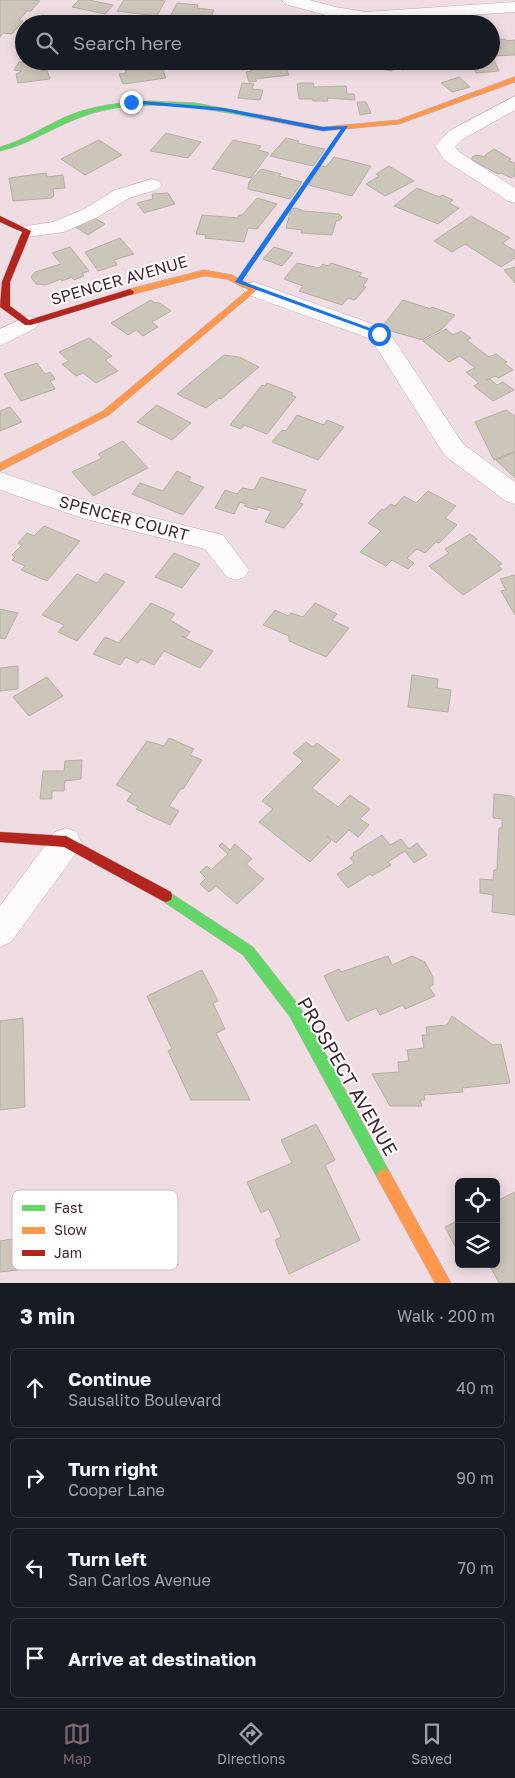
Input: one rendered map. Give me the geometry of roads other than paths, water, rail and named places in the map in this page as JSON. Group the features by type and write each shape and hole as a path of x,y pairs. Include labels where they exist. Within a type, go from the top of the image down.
{"street":[{"path":"291,0 333,12 353,15"},
{"path":"396,15 515,7"},
{"path":"0,149 15,146 83,113 131,102 224,109 323,129 399,122 515,79"},
{"path":"515,102 456,135 445,146 451,156 515,197"},
{"path":"0,219 27,231 57,228 91,212 122,194 152,185"},
{"path":"0,340 28,323 6,307 6,282 27,231"},
{"name":"SPENCER AVENUE","path":"28,323 166,280 204,273 229,277 246,286"},
{"path":"0,467 106,413 246,286 379,334 454,450 515,495"},
{"name":"SPENCER COURT","path":"0,480 82,509 214,542 236,570"},
{"name":"PROSPECT AVENUE","path":"0,837 66,842 171,900 248,951 296,1012 444,1283"},
{"path":"0,932 66,842"}]}
